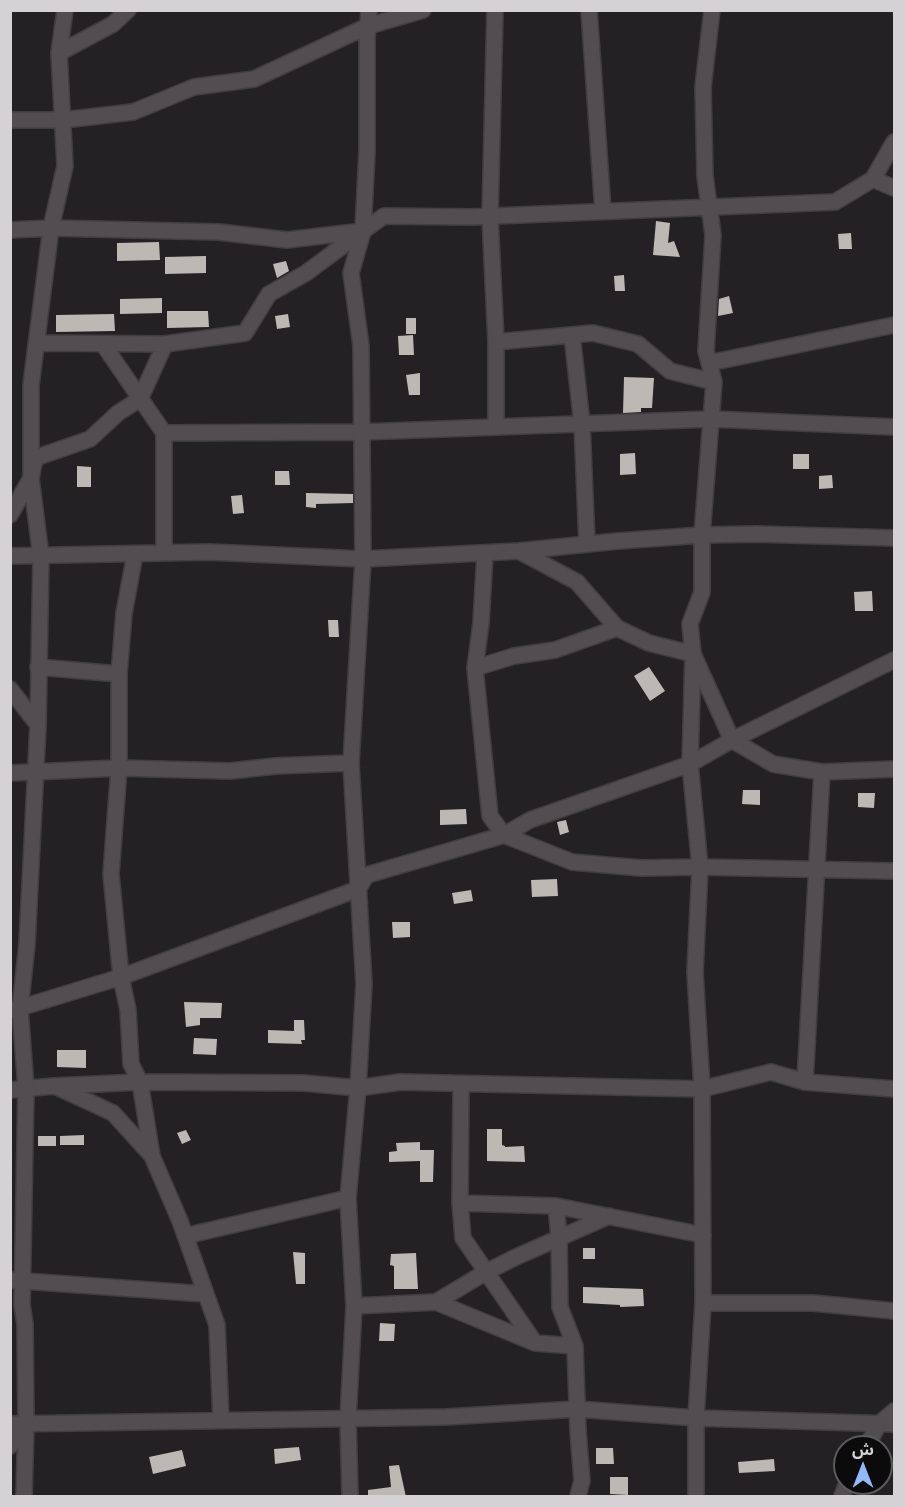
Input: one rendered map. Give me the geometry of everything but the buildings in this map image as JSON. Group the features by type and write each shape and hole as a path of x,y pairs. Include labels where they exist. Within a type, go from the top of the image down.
{"street":[{"path":"24,1497 25,1324 16,1280 26,1088 15,1010 27,944 38,726 41,557 31,478 31,385 51,228 65,166 59,53 65,10"},
{"path":"59,53 113,24 128,10"},
{"path":"10,120 63,120 133,112 194,87 254,79 369,18 423,10"},
{"path":"495,10 490,217 496,342 496,427"},
{"path":"589,10 603,211"},
{"path":"696,1497 696,1418 703,1303 702,1089 695,972 700,867 690,764 693,654 690,624 702,592 702,535 714,382 706,351 713,235 705,176 703,87 712,10"},
{"path":"350,1497 348,1419 354,1306 348,1198 364,984 351,763 363,559 360,346 351,273 363,231 369,18"},
{"path":"36,343 165,344 245,333 269,294 306,273 384,216 490,217 835,202 873,179 894,142"},
{"path":"873,179 894,188"},
{"path":"10,230 51,228 219,232 287,240 363,231"},
{"path":"709,363 894,325"},
{"path":"496,342 593,333 638,344 670,372 714,382"},
{"path":"572,335 582,424 587,544"},
{"path":"103,344 164,433 164,553"},
{"path":"10,515 31,478 35,458 90,439 118,412 140,399 165,344"},
{"path":"164,433 362,432 711,419 894,427"},
{"path":"10,556 209,552 363,559 519,551 702,535 756,534 894,538"},
{"path":"519,551 577,582 616,627 649,643 693,654"},
{"path":"485,553 481,623 475,668 490,816 504,835 572,861 642,868 894,871"},
{"path":"135,554 124,613 119,674 119,768 111,874 121,977 128,1010 131,1064 140,1082 152,1156 185,1236 217,1325 221,1420"},
{"path":"475,668 514,656 555,650 616,627"},
{"path":"693,654 732,740 773,764 822,772 894,769"},
{"path":"15,1010 121,977 358,889 368,875 504,835 530,820 690,764 732,740 894,660"},
{"path":"38,667 119,674"},
{"path":"10,689 38,726"},
{"path":"10,774 119,768 230,771 275,766 351,763"},
{"path":"806,1082 822,772"},
{"path":"10,1090 140,1082 304,1083 358,1088 400,1082 702,1089 771,1072 806,1082 894,1089"},
{"path":"461,1084 460,1203 463,1238 535,1343"},
{"path":"54,1086 112,1113 152,1156"},
{"path":"185,1236 348,1198"},
{"path":"460,1203 556,1206 703,1235"},
{"path":"556,1206 560,1308 575,1346 582,1481 579,1497"},
{"path":"436,1302 486,1272 609,1216"},
{"path":"16,1280 206,1294"},
{"path":"354,1306 436,1302 535,1343 575,1346"},
{"path":"703,1303 813,1303 894,1311"},
{"path":"10,1424 446,1417 577,1409 696,1418 894,1424"},
{"path":"873,1435 879,1425 894,1411"},
{"path":"10,1446 26,1425"}]}
